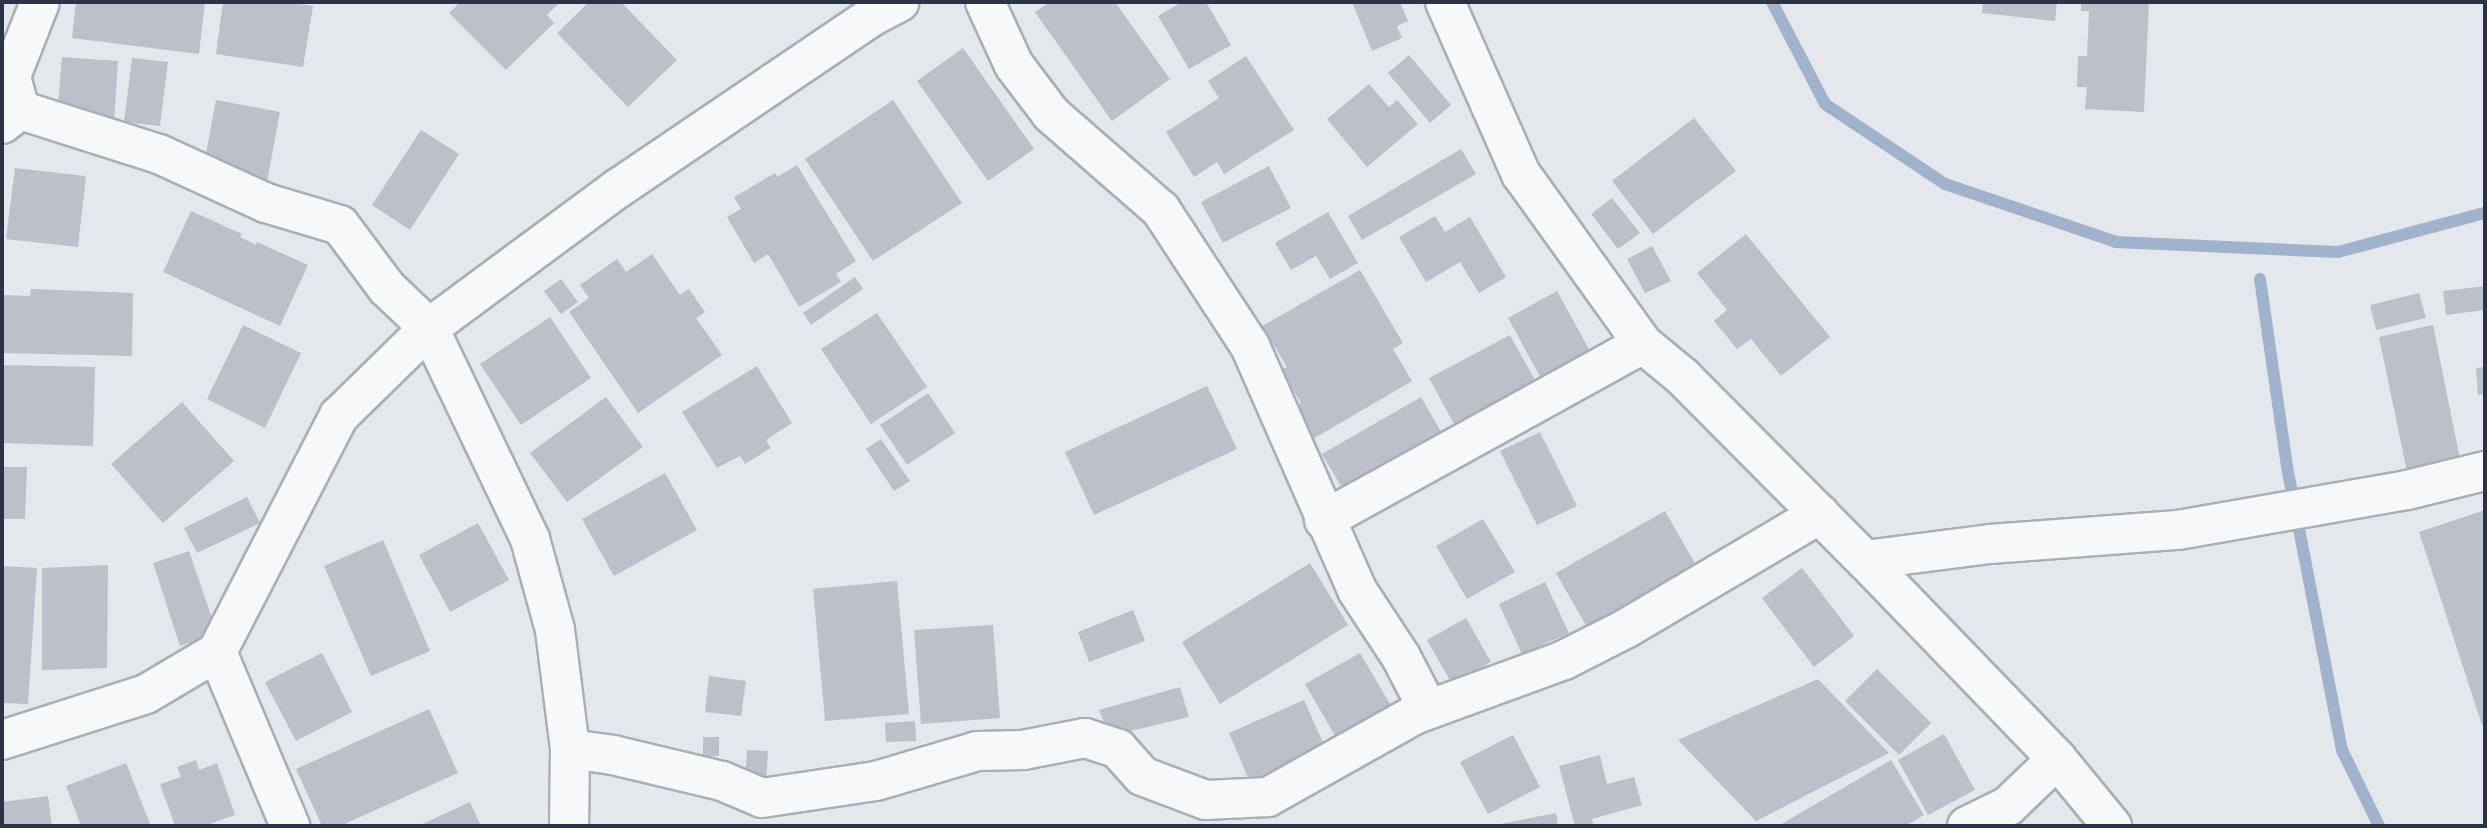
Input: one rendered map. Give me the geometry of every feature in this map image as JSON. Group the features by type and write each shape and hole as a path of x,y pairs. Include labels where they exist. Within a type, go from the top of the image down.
{"street":[{"path":"40,2 7,96 159,154 266,203 340,225 387,288 429,328 530,539 555,630 570,749 569,826"},
{"path":"2,740 146,694 217,652 339,416 429,328 617,189 873,16 899,2"},
{"path":"985,2 1014,65 1051,114 1161,210 1250,346 1324,520 1357,590 1401,657 1428,709"},
{"path":"1445,2 1521,174 1643,344 1683,377 1865,560 2057,759 2112,826"},
{"path":"1324,520 1643,344"},
{"path":"1865,560 1990,544 2178,530 2276,514 2485,471"},
{"path":"570,749 613,755 722,781 762,798 876,781 977,751 1023,750 1085,738 1118,750 1142,776 1206,800 1268,797 1428,709 1574,654 1628,628 1820,514"},
{"path":"217,652 290,826"},
{"path":"1967,826 2008,806 2057,759"}],"building":[{"path":"76,2 205,2 199,54 72,38"},
{"path":"223,2 285,2 313,6 303,67 216,54"},
{"path":"460,2 560,2 547,15 554,23 506,70 449,13"},
{"path":"589,2 621,2 677,60 628,107 557,33"},
{"path":"1050,2 1115,2 1170,79 1112,121 1035,12"},
{"path":"1182,2 1206,2 1231,45 1189,69 1158,16"},
{"path":"1352,2 1400,2 1408,21 1397,26 1402,38 1372,51"},
{"path":"1983,2 2057,2 2055,21 1982,13"},
{"path":"2081,2 2149,2 2144,112 2085,109 2087,87 2077,87 2078,56 2087,56 2089,11 2081,11"},
{"path":"963,48 1034,149 988,181 917,81"},
{"path":"1409,55 1451,105 1430,123 1388,73"},
{"path":"1246,56 1294,130 1224,174 1217,162 1194,177 1166,132 1219,98 1208,81"},
{"path":"62,57 118,61 114,121 57,117"},
{"path":"132,58 168,62 160,126 124,122"},
{"path":"1369,84 1389,107 1397,100 1418,124 1367,167 1327,119"},
{"path":"216,100 280,112 266,187 202,175"},
{"path":"893,100 962,203 873,261 805,159"},
{"path":"1694,118 1736,171 1653,234 1612,181"},
{"path":"421,130 459,154 410,230 372,205"},
{"path":"1461,149 1476,174 1362,240 1348,216"},
{"path":"797,165 856,261 836,274 841,282 799,307 768,254 754,263 727,217 741,209 734,197 775,173 777,177"},
{"path":"1269,166 1291,208 1223,243 1201,202"},
{"path":"15,168 86,176 78,247 6,239"},
{"path":"1612,198 1640,233 1618,249 1591,214"},
{"path":"191,211 242,234 240,237 256,245 257,242 308,265 280,326 163,272"},
{"path":"1328,212 1358,263 1330,279 1316,256 1291,270 1275,243"},
{"path":"1435,216 1445,232 1470,217 1506,277 1479,293 1460,262 1426,282 1399,237"},
{"path":"1746,234 1830,337 1781,376 1751,339 1737,349 1714,321 1727,310 1697,273"},
{"path":"1652,246 1671,281 1645,293 1627,259"},
{"path":"652,254 680,295 689,289 705,312 696,318 722,355 638,413 569,312 589,298 580,285 617,259 626,272"},
{"path":"1360,270 1403,343 1393,349 1412,381 1313,439 1294,407 1301,403 1281,370 1287,367 1262,326"},
{"path":"855,277 863,289 811,325 803,313"},
{"path":"561,279 578,302 561,314 544,291"},
{"path":"2485,286 2485,310 2446,315 2443,291"},
{"path":"31,289 133,293 132,356 2,353 2,295 30,296"},
{"path":"1557,291 1596,362 1547,389 1508,318"},
{"path":"2419,293 2426,318 2376,330 2370,305"},
{"path":"877,313 927,387 871,424 821,349"},
{"path":"550,317 591,378 521,425 480,364"},
{"path":"243,325 301,353 265,428 207,399"},
{"path":"2433,325 2462,469 2409,481 2379,337"},
{"path":"1510,335 1541,391 1460,435 1429,378"},
{"path":"2,365 95,367 93,446 2,443"},
{"path":"757,366 792,423 766,440 771,448 745,464 740,456 717,468 682,412"},
{"path":"2485,367 2485,394 2478,395 2476,368"},
{"path":"1207,386 1237,449 1094,515 1065,452"},
{"path":"928,393 955,433 907,465 880,425"},
{"path":"606,397 643,447 567,502 530,453"},
{"path":"1421,397 1443,435 1345,493 1322,454"},
{"path":"182,402 234,461 163,523 111,464"},
{"path":"1540,432 1577,506 1537,525 1500,451"},
{"path":"881,439 910,481 894,491 866,449"},
{"path":"2,467 27,467 25,519 2,519"},
{"path":"665,473 697,530 614,576 582,519"},
{"path":"247,497 260,523 197,553 184,528"},
{"path":"2485,510 2485,724 2482,725 2419,532"},
{"path":"1665,511 1697,567 1588,629 1556,573"},
{"path":"1483,519 1515,572 1467,599 1436,546"},
{"path":"478,523 509,580 450,612 419,555"},
{"path":"383,540 430,651 371,676 324,566"},
{"path":"189,551 217,633 180,646 153,563"},
{"path":"1310,563 1348,625 1220,704 1182,642"},
{"path":"108,565 107,668 42,670 42,568"},
{"path":"2,566 37,568 28,704 2,703"},
{"path":"1802,568 1854,636 1814,667 1762,598"},
{"path":"897,581 909,714 825,721 813,589"},
{"path":"1545,582 1569,633 1522,654 1499,604"},
{"path":"1133,610 1145,641 1089,662 1078,632"},
{"path":"1466,618 1491,662 1452,684 1427,640"},
{"path":"993,625 1000,718 921,724 914,630"},
{"path":"322,653 352,712 296,741 265,682"},
{"path":"1360,653 1396,714 1341,746 1305,684"},
{"path":"1877,669 1931,723 1899,755 1845,701"},
{"path":"709,676 746,681 741,716 705,712"},
{"path":"1818,679 1889,753 1756,821 1678,740"},
{"path":"1180,687 1189,717 1110,736 1099,710"},
{"path":"1304,700 1328,754 1252,787 1229,733"},
{"path":"429,709 458,773 340,826 322,826 296,769"},
{"path":"915,721 916,741 886,742 885,723"},
{"path":"1944,734 1975,790 1928,815 1898,760"},
{"path":"1513,735 1540,787 1488,814 1460,762"},
{"path":"703,737 719,737 719,756 703,756"},
{"path":"747,750 768,751 766,781 745,780"},
{"path":"1600,755 1607,784 1634,777 1642,805 1592,819 1594,826 1575,826 1559,766"},
{"path":"196,760 199,770 217,763 235,815 204,826 175,826 160,784 181,777 177,767"},
{"path":"1891,760 1924,815 1905,826 1778,826"},
{"path":"126,763 151,826 81,826 66,786"},
{"path":"48,796 52,826 2,826 2,802"},
{"path":"470,802 481,826 418,826"},
{"path":"1556,813 1558,826 1495,826 1495,825"}],"waterway":[{"path":"1772,2 1825,104 1945,184 2116,242 2338,252 2485,213"},
{"path":"2260,279 2287,467 2342,750 2379,826"}]}
